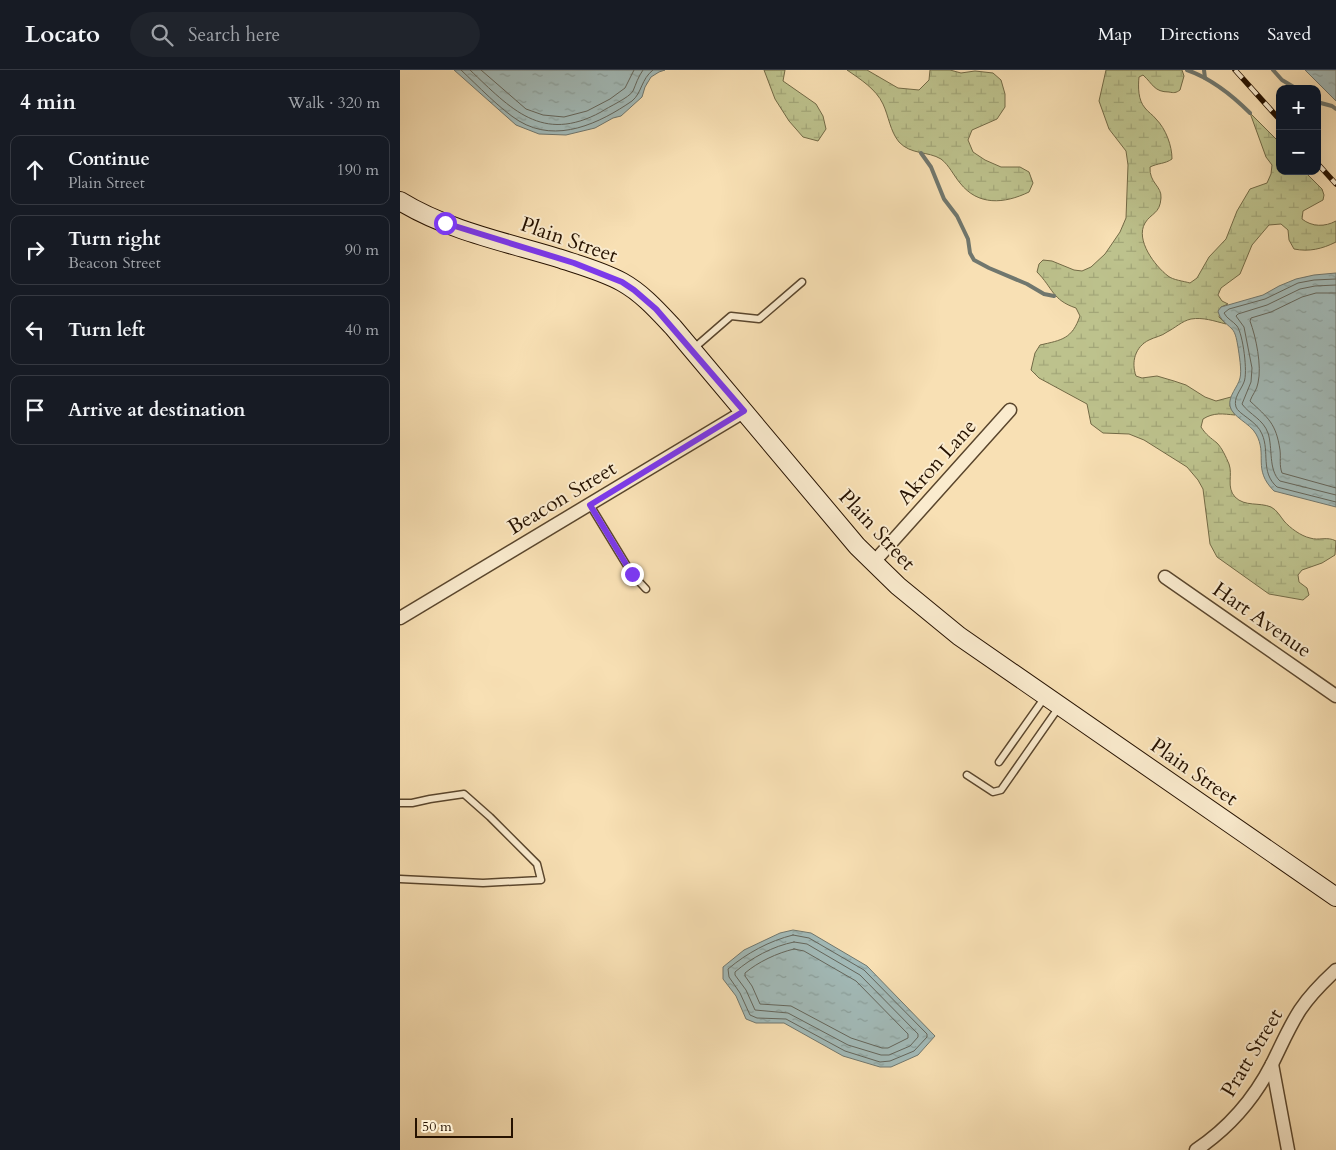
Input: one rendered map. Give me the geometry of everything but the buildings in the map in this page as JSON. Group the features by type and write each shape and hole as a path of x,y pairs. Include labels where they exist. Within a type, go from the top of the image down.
{"main road":[{"name":"Plain Street","path":"400,201 427,216 574,263 622,282 634,290 656,309 692,350 857,546 898,586 952,630 1336,897"}],"street":[{"name":"Akron Lane","path":"873,563 1010,410"},
{"name":"Beacon Street","path":"400,618 744,411"},
{"name":"Hart Avenue","path":"1165,577 1336,696"},
{"name":"Pratt Street","path":"1196,1150 1212,1139 1239,1114 1261,1085 1286,1035 1310,996 1336,970"},
{"path":"1272,1064 1288,1150"}],"lane":[{"path":"692,350 731,316 759,318 802,282"},
{"path":"590,505 632,574 646,589"},
{"path":"1000,762 1053,701"},
{"path":"967,775 993,792 1001,790 1026,756 1053,701"},
{"path":"400,803 412,803 464,794 537,864 541,880 483,883 400,879"}],"green space":[{"path":"764,70 785,70 783,81 816,104 823,116 826,129 818,141 803,137 789,121 775,99"},
{"path":"847,70 867,70 898,88 919,90 929,80 930,70 950,70 961,73 975,71 993,73 1001,80 1005,94 1005,107 997,119 972,130 968,140 973,152 985,160 1001,167 1020,167 1029,172 1033,183 1029,192 1010,199 992,201 975,196 960,183 944,161 909,149 899,142 880,99 867,85"},
{"path":"1106,70 1182,70 1184,76 1180,90 1175,92 1160,91 1143,75 1139,77 1141,101 1163,128 1170,143 1172,154 1172,159 1169,161 1150,167 1151,177 1160,190 1161,198 1159,207 1147,220 1143,230 1144,245 1152,259 1168,276 1190,283 1197,278 1209,257 1226,239 1237,211 1250,189 1267,183 1272,165 1266,157 1250,113 1276,139 1276,175 1308,175 1322,189 1323,200 1303,211 1302,219 1310,224 1319,225 1336,221 1336,242 1310,250 1294,249 1289,240 1288,230 1281,224 1269,225 1252,245 1240,274 1221,288 1218,295 1222,301 1228,304 1221,307 1219,317 1226,324 1204,319 1188,320 1163,335 1144,343 1137,351 1134,360 1136,376 1142,378 1157,376 1174,381 1186,385 1205,397 1216,401 1231,397 1230,406 1235,415 1211,415 1203,419 1201,427 1219,445 1229,464 1232,493 1243,502 1271,507 1277,511 1289,526 1303,535 1313,539 1336,541 1335,555 1322,563 1302,570 1298,575 1299,582 1307,588 1309,595 1303,600 1269,594 1217,557 1210,544 1203,489 1187,467 1144,440 1129,434 1103,433 1091,424 1087,404 1039,378 1031,370 1035,353 1040,345 1060,340 1070,334 1080,316 1076,308 1057,297 1037,272 1039,264 1043,260 1052,261 1074,270 1082,271 1091,267 1105,254 1120,232 1126,218 1128,165 1126,151 1109,129 1099,101"}],"water":[{"path":"454,70 665,70 651,77 642,97 621,116 613,118 595,128 566,135 539,134 516,125"},
{"path":"1305,70 1336,70 1336,101 1321,85"},
{"path":"1336,273 1336,507 1274,491 1267,483 1262,469 1261,449 1256,434 1231,410 1230,399 1240,378 1240,358 1234,333 1218,311 1221,307 1263,295 1296,279"},
{"path":"793,930 811,933 867,966 935,1036 918,1055 891,1067 880,1067 843,1056 784,1023 756,1023 746,1019 736,996 723,979 723,967 744,950 780,933"}],"waterway":[{"path":"1187,70 1196,73 1221,88 1250,113"},
{"path":"1204,70 1205,78"},
{"path":"1273,70 1282,80 1290,85"},
{"path":"1321,103 1336,109"},
{"path":"921,153 931,167 944,199 957,216 968,239 970,253 974,260 1027,284 1044,294 1054,296"}],"railway":[{"path":"1235,70 1276,116"},
{"path":"1321,167 1336,184"}],"route":[{"path":"445,223 574,263 622,282 656,309 744,411 590,505 632,574"}]}
